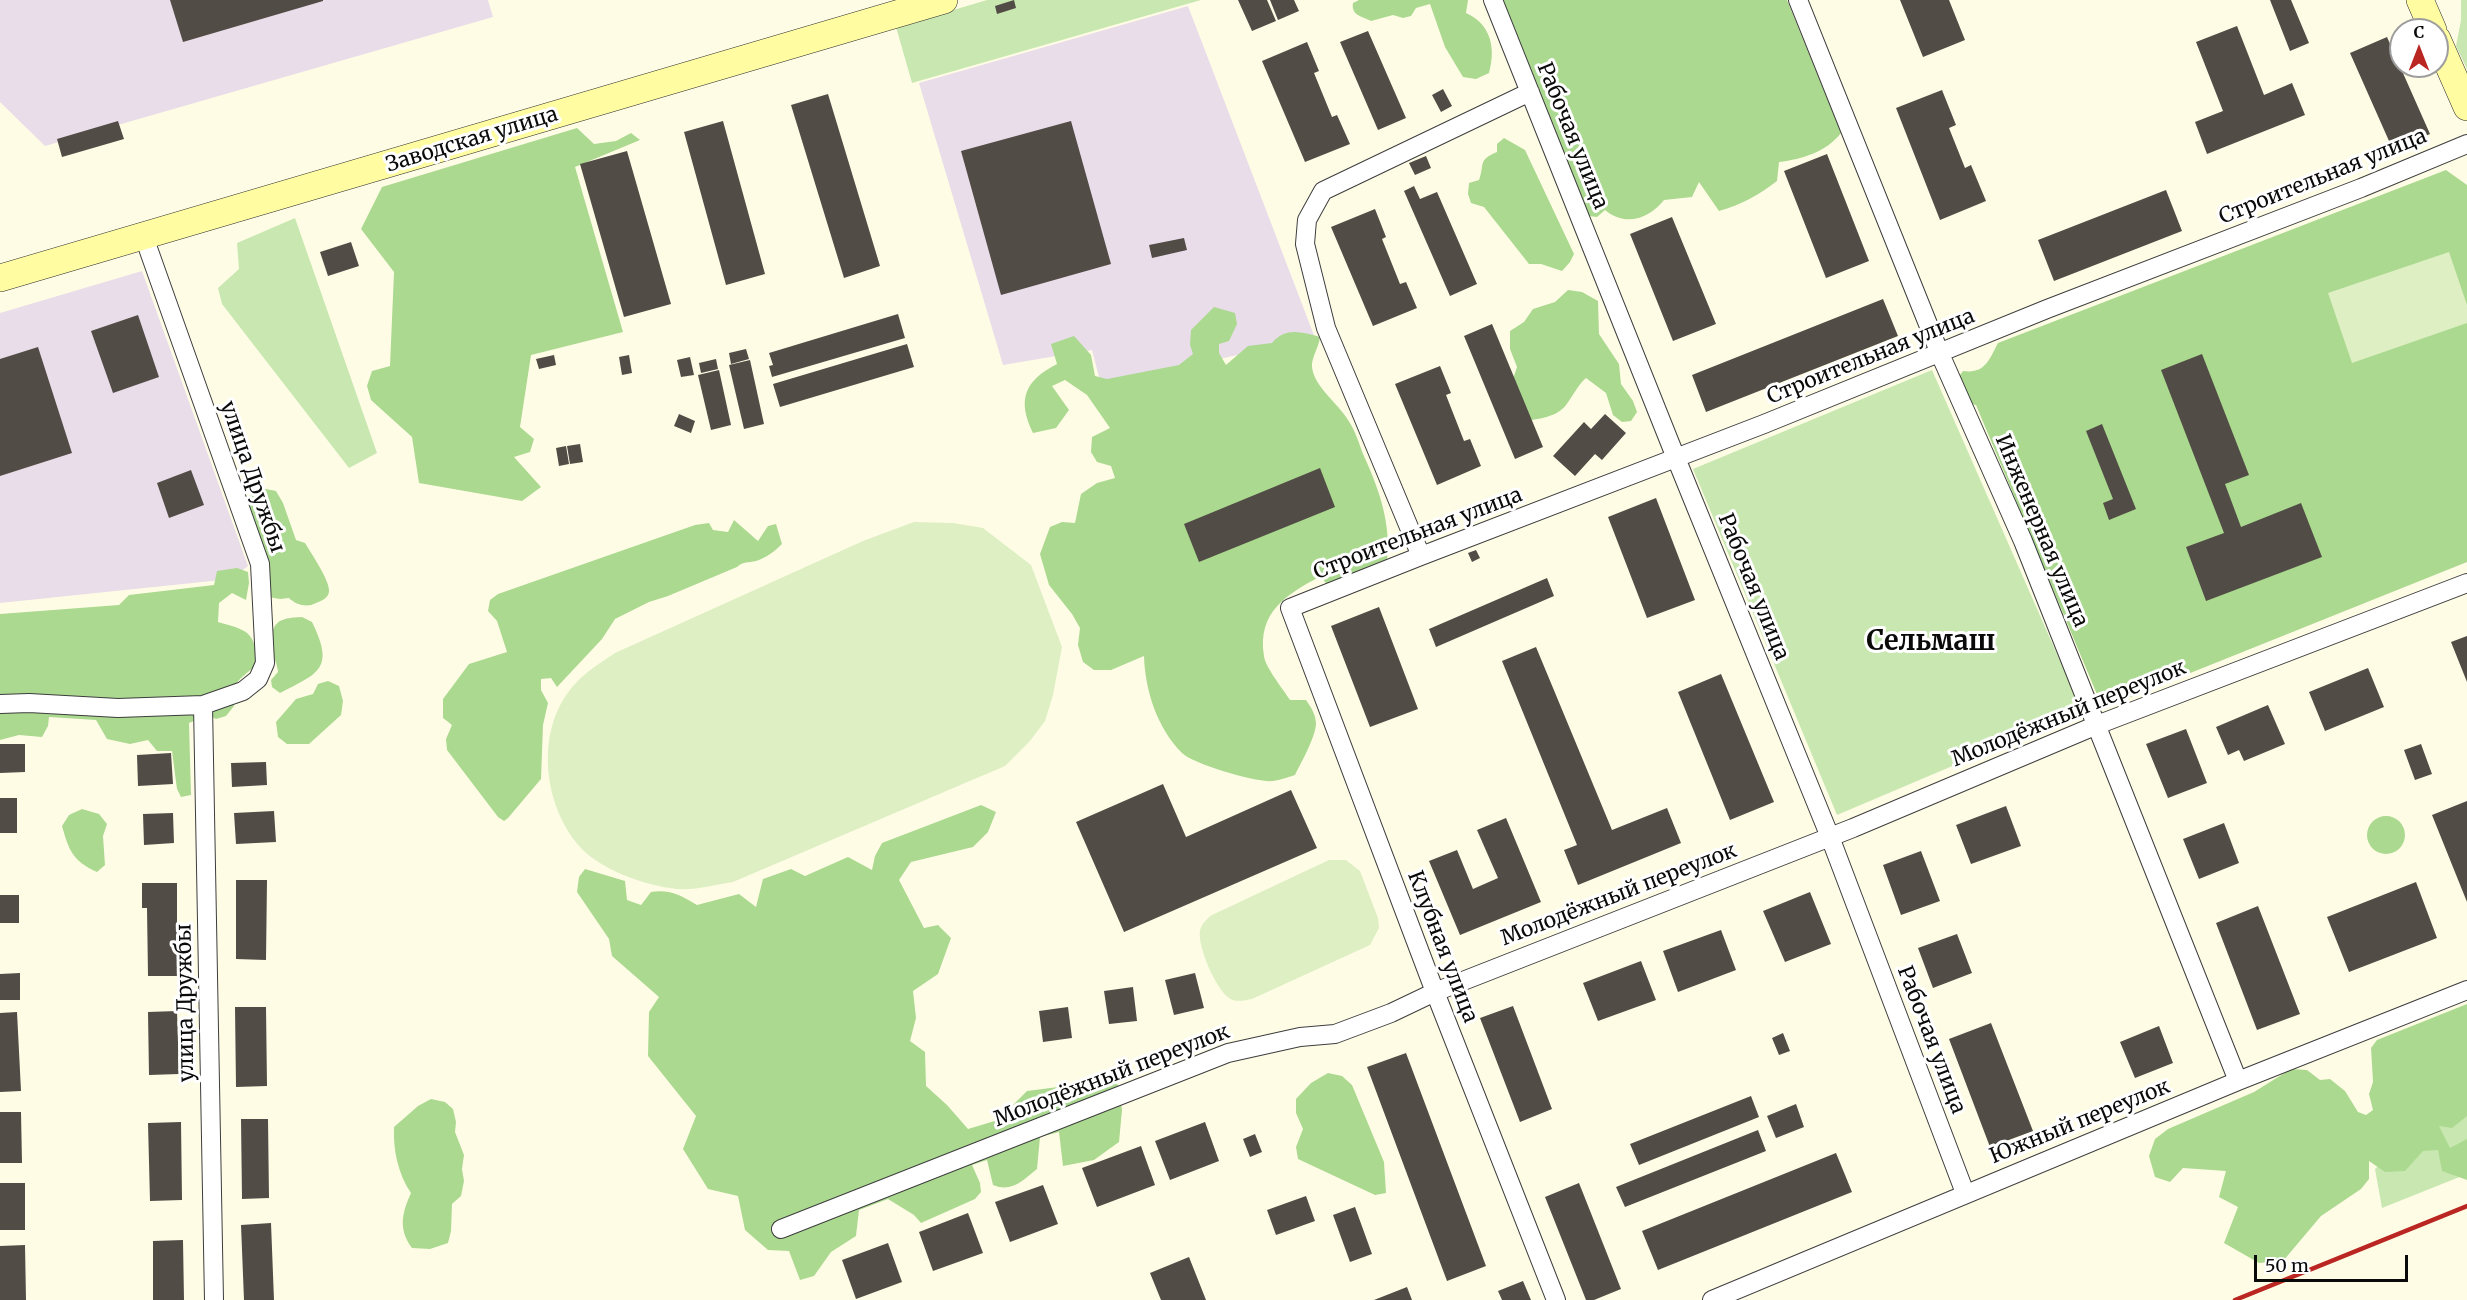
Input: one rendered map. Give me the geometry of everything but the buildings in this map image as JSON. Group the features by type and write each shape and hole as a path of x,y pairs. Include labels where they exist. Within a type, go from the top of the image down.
{"street":[{"name":"Заводская улица","path":"0,278 944,0"},
{"name":"Рабочая улица","path":"1493,0 1830,837 1965,1193"},
{"name":"Инженерная улица","path":"1798,0 1940,354 2023,541 2238,1081"},
{"path":"2420,0 2428,18"},
{"path":"2449,66 2467,107"},
{"path":"1421,556 1326,328 1305,244 1307,220 1323,191 1530,92"},
{"name":"Строительная улица","path":"1290,608 1940,354 2467,144"},
{"name":"улица Дружбы","path":"0,704 28,703 118,708 203,705 243,690 258,679 265,663 260,564 144,237"},
{"name":"Молодёжный переулок","path":"781,1229 1228,1053 1300,1037 1335,1034 1391,1013 1435,992 1830,837 2097,725 2467,583"},
{"name":"Клубная улица","path":"1290,608 1435,992 1556,1300"},
{"name":"улица Дружбы","path":"203,705 214,1300"},
{"name":"Южный переулок","path":"1712,1300 1965,1193 2467,990"}],"shaded area":[{"path":"0,0 488,0 493,17 45,146 0,102"},
{"path":"1188,6 1315,338 1101,385 1092,350 1003,365 919,83"},
{"path":"142,271 248,566 231,579 0,603 0,313"}],"green space":[{"path":"987,0 1201,0 912,83 896,27"},
{"path":"1359,0 1468,0 1466,13 1481,24 1490,38 1492,55 1489,73 1476,79 1463,77 1445,47 1430,4 1416,8 1411,16 1403,18 1393,15 1371,21 1358,15 1354,10 1353,3"},
{"path":"1501,0 1787,0 1841,133 1835,140 1813,154 1779,162 1777,181 1750,199 1727,209 1719,211 1699,182 1692,197 1664,200 1651,212 1636,219 1621,218 1605,210 1597,217 1589,216"},
{"path":"2461,0 2467,0 2467,69 2456,46 2461,20"},
{"path":"577,128 594,144 616,141 631,133 640,140 575,167 623,332 531,355 520,427 534,439 530,452 514,457 541,487 522,501 419,483 412,437 371,400 367,386 372,371 390,366 394,272 361,229 382,187"},
{"path":"1504,138 1525,150 1574,254 1562,271 1541,264 1529,264 1484,207 1471,203 1468,194 1469,183 1479,180 1484,160 1497,152 1497,144"},
{"path":"2446,170 2467,185 2467,562 2108,706 2101,704 1976,405 1967,403 1956,380 1963,371 1976,370 1985,365 1998,343"},
{"path":"295,218 377,453 349,468 222,304 218,288 239,269 237,243"},
{"path":"2449,252 2467,305 2467,323 2352,363 2328,293"},
{"path":"1568,290 1582,292 1598,301 1599,334 1619,364 1621,384 1633,401 1637,412 1631,421 1622,422 1613,415 1606,393 1586,378 1562,409 1547,417 1525,421 1509,391 1517,367 1510,349 1510,331 1524,322 1533,309 1555,302"},
{"path":"1214,307 1235,313 1237,324 1229,341 1219,344 1219,353 1226,365 1248,346 1272,343 1288,333 1300,332 1320,337 1312,364 1314,374 1353,428 1375,483 1387,527 1385,574 1329,588 1321,576 1297,590 1277,606 1265,627 1263,641 1265,661 1290,700 1306,700 1314,714 1316,724 1311,743 1295,775 1273,781 1226,772 1182,753 1166,732 1154,708 1147,682 1144,656 1111,670 1094,670 1083,662 1078,645 1080,628 1049,585 1040,554 1050,527 1062,522 1075,523 1081,494 1097,483 1115,478 1111,466 1097,462 1091,452 1092,437 1110,428 1087,395 1065,380 1052,386 1069,410 1056,428 1033,433 1025,411 1025,401 1027,392 1037,377 1057,364 1051,344 1074,336 1091,355 1095,376 1107,379 1179,365 1193,354 1190,345 1191,330"},
{"path":"1932,370 2082,711 1837,815 1693,469"},
{"path":"266,489 276,491 283,503 296,540 305,543 329,586 329,593 326,597 313,605 298,604 289,598 269,597 246,507 252,494"},
{"path":"734,520 758,541 768,526 776,524 782,544 760,560 742,564 649,602 615,619 602,639 557,687 551,678 541,679 541,690 548,703 543,725 541,779 508,818 504,821 498,817 447,750 446,739 452,725 443,718 443,699 469,664 507,652 497,621 488,611 490,600 498,594 695,525 709,523 713,530 728,532"},
{"path":"914,522 953,523 983,528 1031,565 1062,647 1053,695 1045,721 1030,741 1005,766 733,882 685,889 659,886 612,870 583,850 570,834 560,816 549,774 548,753 557,712 577,682 615,653 863,541"},
{"path":"237,568 248,572 246,600 232,593 219,603 218,622 236,627 248,634 254,645 256,665 237,682 234,691 234,706 226,716 216,719 208,715 189,723 191,795 181,797 177,789 172,751 157,751 148,740 130,744 107,739 96,720 49,717 48,726 42,737 19,735 0,740 0,614 119,605 129,595 214,585 217,571"},
{"path":"302,617 312,622 319,638 322,660 319,668 313,674 280,693 272,687 271,680 278,672 271,649 272,634 279,622"},
{"path":"328,681 339,686 343,701 341,715 309,744 287,744 278,737 276,722 296,699 313,694 318,684"},
{"path":"981,805 996,812 988,832 973,847 911,862 899,880 924,928 938,925 951,938 938,974 913,991 916,1018 910,1041 925,1052 926,1086 968,1129 998,1120 1027,1091 1058,1087 1068,1094 1078,1087 1112,1079 1119,1086 1122,1110 1119,1142 1094,1160 1063,1166 1059,1132 1040,1137 1037,1169 1022,1181 1006,1187 993,1185 987,1160 972,1165 980,1183 981,1192 975,1199 921,1223 914,1215 888,1199 859,1210 856,1236 831,1252 814,1276 800,1280 789,1251 768,1250 745,1230 738,1196 708,1189 683,1149 696,1116 648,1056 649,1012 659,997 612,956 609,939 577,892 579,877 585,869 625,881 627,900 641,905 651,892 658,891 676,894 697,905 739,894 756,907 763,879 791,869 805,876 848,857 872,870 875,856 882,843"},
{"path":"82,809 99,814 107,824 103,836 105,865 97,872 82,864 73,854 62,826 69,815"},
{"path":"2386,816 2400,821 2405,835 2400,849 2386,854 2372,849 2367,835 2372,821"},
{"path":"1329,860 1346,860 1360,871 1378,918 1379,928 1370,945 1252,999 1238,1001 1227,997 1215,980 1205,958 1200,938 1203,924 1210,916"},
{"path":"2467,1004 2467,1116 2452,1128 2439,1126 2450,1148 2467,1139 2467,1180 2442,1171 2438,1150 2423,1151 2405,1171 2385,1172 2369,1161 2369,1179 2361,1189 2321,1216 2283,1261 2259,1263 2224,1243 2238,1207 2219,1197 2226,1171 2183,1168 2170,1182 2155,1177 2149,1156 2155,1139 2168,1129 2254,1092 2291,1069 2307,1070 2320,1080 2330,1079 2345,1091 2358,1112 2366,1115 2373,1110 2369,1094 2373,1082 2371,1048 2377,1040"},
{"path":"1328,1073 1342,1076 1352,1085 1384,1162 1386,1193 1375,1195 1298,1159 1296,1147 1303,1129 1296,1113 1296,1099 1311,1083"},
{"path":"2467,1086 2467,1174 2382,1208 2375,1169 2444,1104"},
{"path":"431,1099 445,1102 453,1109 456,1122 455,1132 464,1155 462,1169 464,1181 461,1196 452,1204 448,1243 430,1249 412,1248 403,1228 405,1207 411,1193 397,1162 394,1127 418,1106"}],"railway":[{"path":"2235,1300 2467,1206"}],"district":[{"name":"Сельмаш","path":"1931,642"}]}
